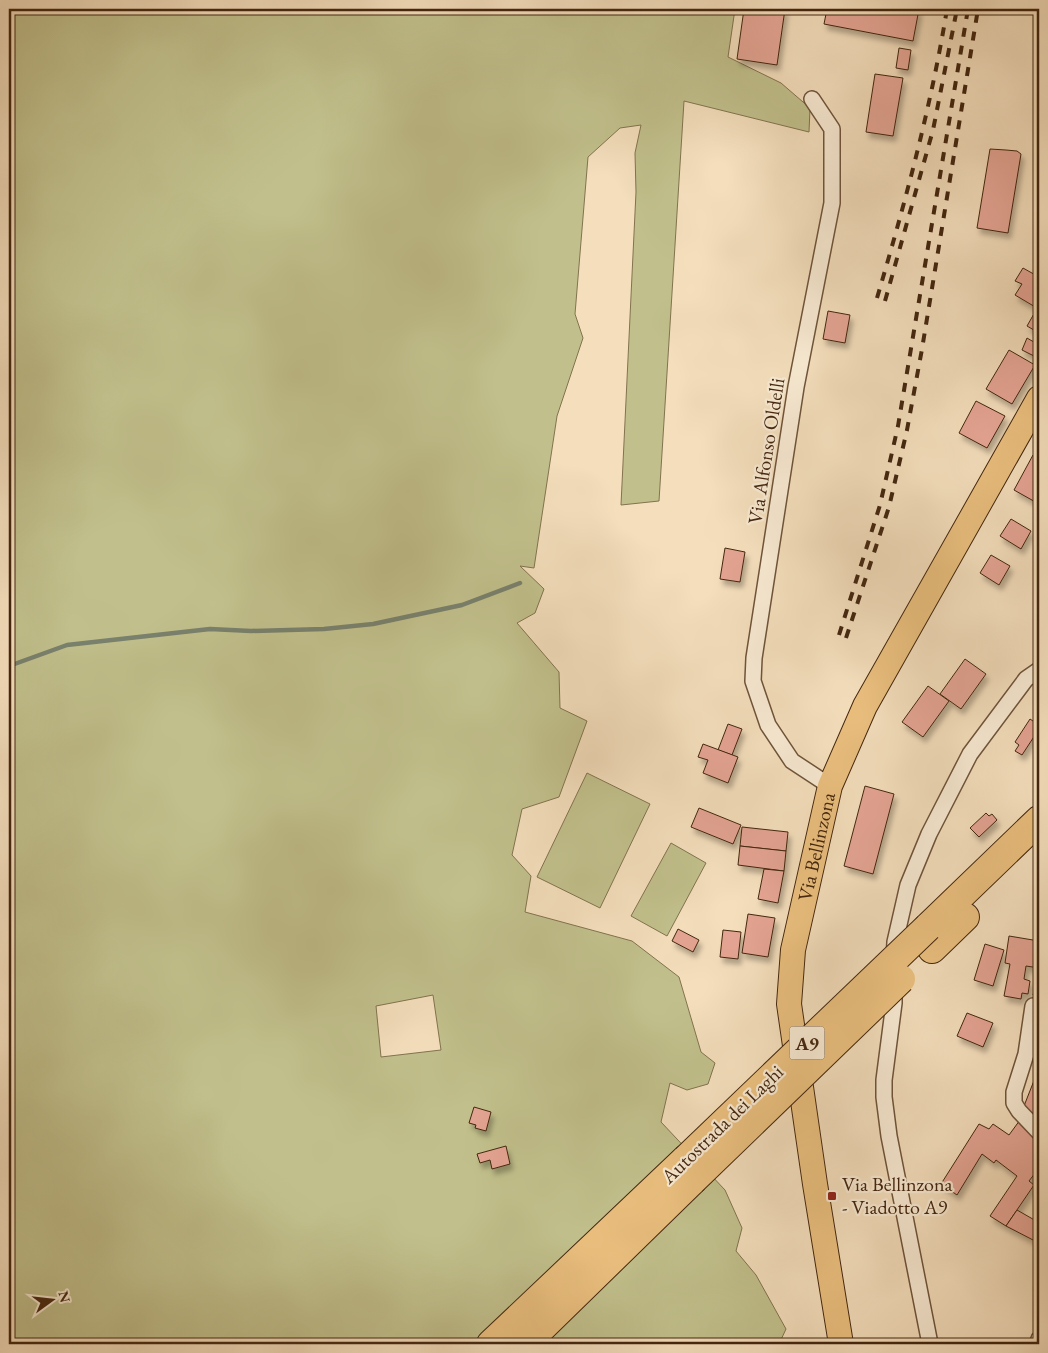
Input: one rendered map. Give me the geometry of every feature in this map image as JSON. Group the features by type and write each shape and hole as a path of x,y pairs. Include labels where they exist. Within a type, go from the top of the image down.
{"highway":[{"name":"Autostrada dei Laghi","path":"491,1344 689,1170 930,938 1039,820"},
{"name":"Autostrada dei Laghi","path":"930,938 1039,846"},
{"name":"Autostrada dei Laghi","path":"525,1344 689,1170"}],"main road":[{"name":"Via Bellinzona","path":"841,1344 814,1184 789,1004 793,950 830,786 865,706 1039,398"}],"street":[{"name":"Via Alfonso Oldelli","path":"812,99 832,128 832,202 796,387 754,658 753,681 768,724 792,761 830,786"},
{"path":"930,1344 889,1136 884,1097 886,1058 894,1003 894,942 908,885 918,860 929,834 970,754 1026,679 1039,670"},
{"path":"1033,1006 1026,1054 1014,1092 1014,1103 1039,1132"},
{"path":"1038,1344 1039,1339"}],"shaded area":[{"path":"9,9 735,9 728,57 781,83 810,108 809,132 684,101 659,501 621,505 636,192 635,153 641,125 620,128 588,157 575,314 583,338 557,416 534,568 520,566 544,589 535,613 517,623 559,672 560,708 587,721 559,797 522,809 512,855 531,876 525,912 632,941 679,977 701,1052 715,1063 708,1084 687,1090 670,1083 661,1122 725,1190 742,1228 736,1251 756,1275 786,1329 779,1344 9,1344","holes":["433,995 441,1050 381,1057 376,1006"]},
{"path":"587,773 650,804 600,908 537,877"},
{"path":"671,843 706,863 667,936 631,916"}],"building":[{"path":"744,9 785,9 777,65 737,59"},
{"path":"827,9 919,9 913,41 824,24"},
{"path":"899,48 911,50 908,70 896,68"},
{"path":"875,74 903,78 893,136 866,132"},
{"path":"990,149 1017,151 1021,154 1008,233 977,228"},
{"path":"1023,268 1039,277 1039,305 1037,308 1015,295 1022,284 1015,281"},
{"path":"1039,305 1039,333 1027,326"},
{"path":"828,311 850,315 845,343 823,339"},
{"path":"1027,338 1039,345 1038,358 1022,350"},
{"path":"1009,350 1035,365 1012,404 986,389"},
{"path":"976,401 1005,416 987,448 959,433"},
{"path":"1033,455 1039,459 1039,504 1014,490"},
{"path":"1011,519 1031,531 1021,549 1000,536"},
{"path":"725,548 745,552 740,582 720,579"},
{"path":"991,555 1010,566 999,585 980,573"},
{"path":"965,659 986,674 961,709 940,694"},
{"path":"928,686 949,701 923,737 902,722"},
{"path":"1030,719 1039,725 1039,729 1022,755 1015,751 1019,745 1015,742"},
{"path":"728,724 742,729 732,755 718,750"},
{"path":"703,744 738,757 728,783 703,773 708,760 698,757"},
{"path":"865,786 894,794 873,874 844,866"},
{"path":"699,808 741,825 733,844 691,827"},
{"path":"986,813 989,816 992,814 997,820 979,837 970,828"},
{"path":"742,827 788,832 786,851 740,846"},
{"path":"740,846 786,851 784,871 738,865"},
{"path":"764,869 784,871 778,903 758,899"},
{"path":"748,914 775,918 768,957 742,953"},
{"path":"678,929 699,940 693,952 672,941"},
{"path":"723,930 741,932 738,959 720,957"},
{"path":"1009,936 1039,941 1039,968 1026,966 1024,979 1030,981 1028,994 1022,993 1021,999 1004,996 1010,964 1005,963"},
{"path":"985,944 1004,950 993,986 974,980"},
{"path":"1036,982 1039,983 1039,997 1033,995"},
{"path":"967,1013 993,1023 983,1047 957,1036"},
{"path":"1036,1024 1039,1025 1039,1041 1030,1038"},
{"path":"1037,1073 1039,1074 1039,1118 1022,1111"},
{"path":"474,1107 491,1112 486,1131 475,1128 476,1125 469,1123"},
{"path":"1020,1120 1039,1146 1039,1168 1029,1181 1034,1185 1006,1226 990,1216 1017,1176 996,1160 994,1163 982,1154 957,1195 941,1184 979,1124 989,1129 993,1124 1009,1135"},
{"path":"506,1146 510,1164 492,1169 490,1160 480,1163 477,1154"},
{"path":"1017,1210 1038,1222 1035,1241 1006,1226"}],"waterway":[{"path":"9,666 67,645 210,629 251,631 324,629 373,624 462,605 520,583"}],"railway":[{"path":"877,298 916,155 941,46 947,9"},
{"path":"885,301 933,130 957,9"},
{"path":"839,635 880,505 898,426 968,9"},
{"path":"846,638 889,507 907,430 978,9"}],"place":[{"name":"Via Bellinzona - Viadotto A9","path":"832,1196"}]}
